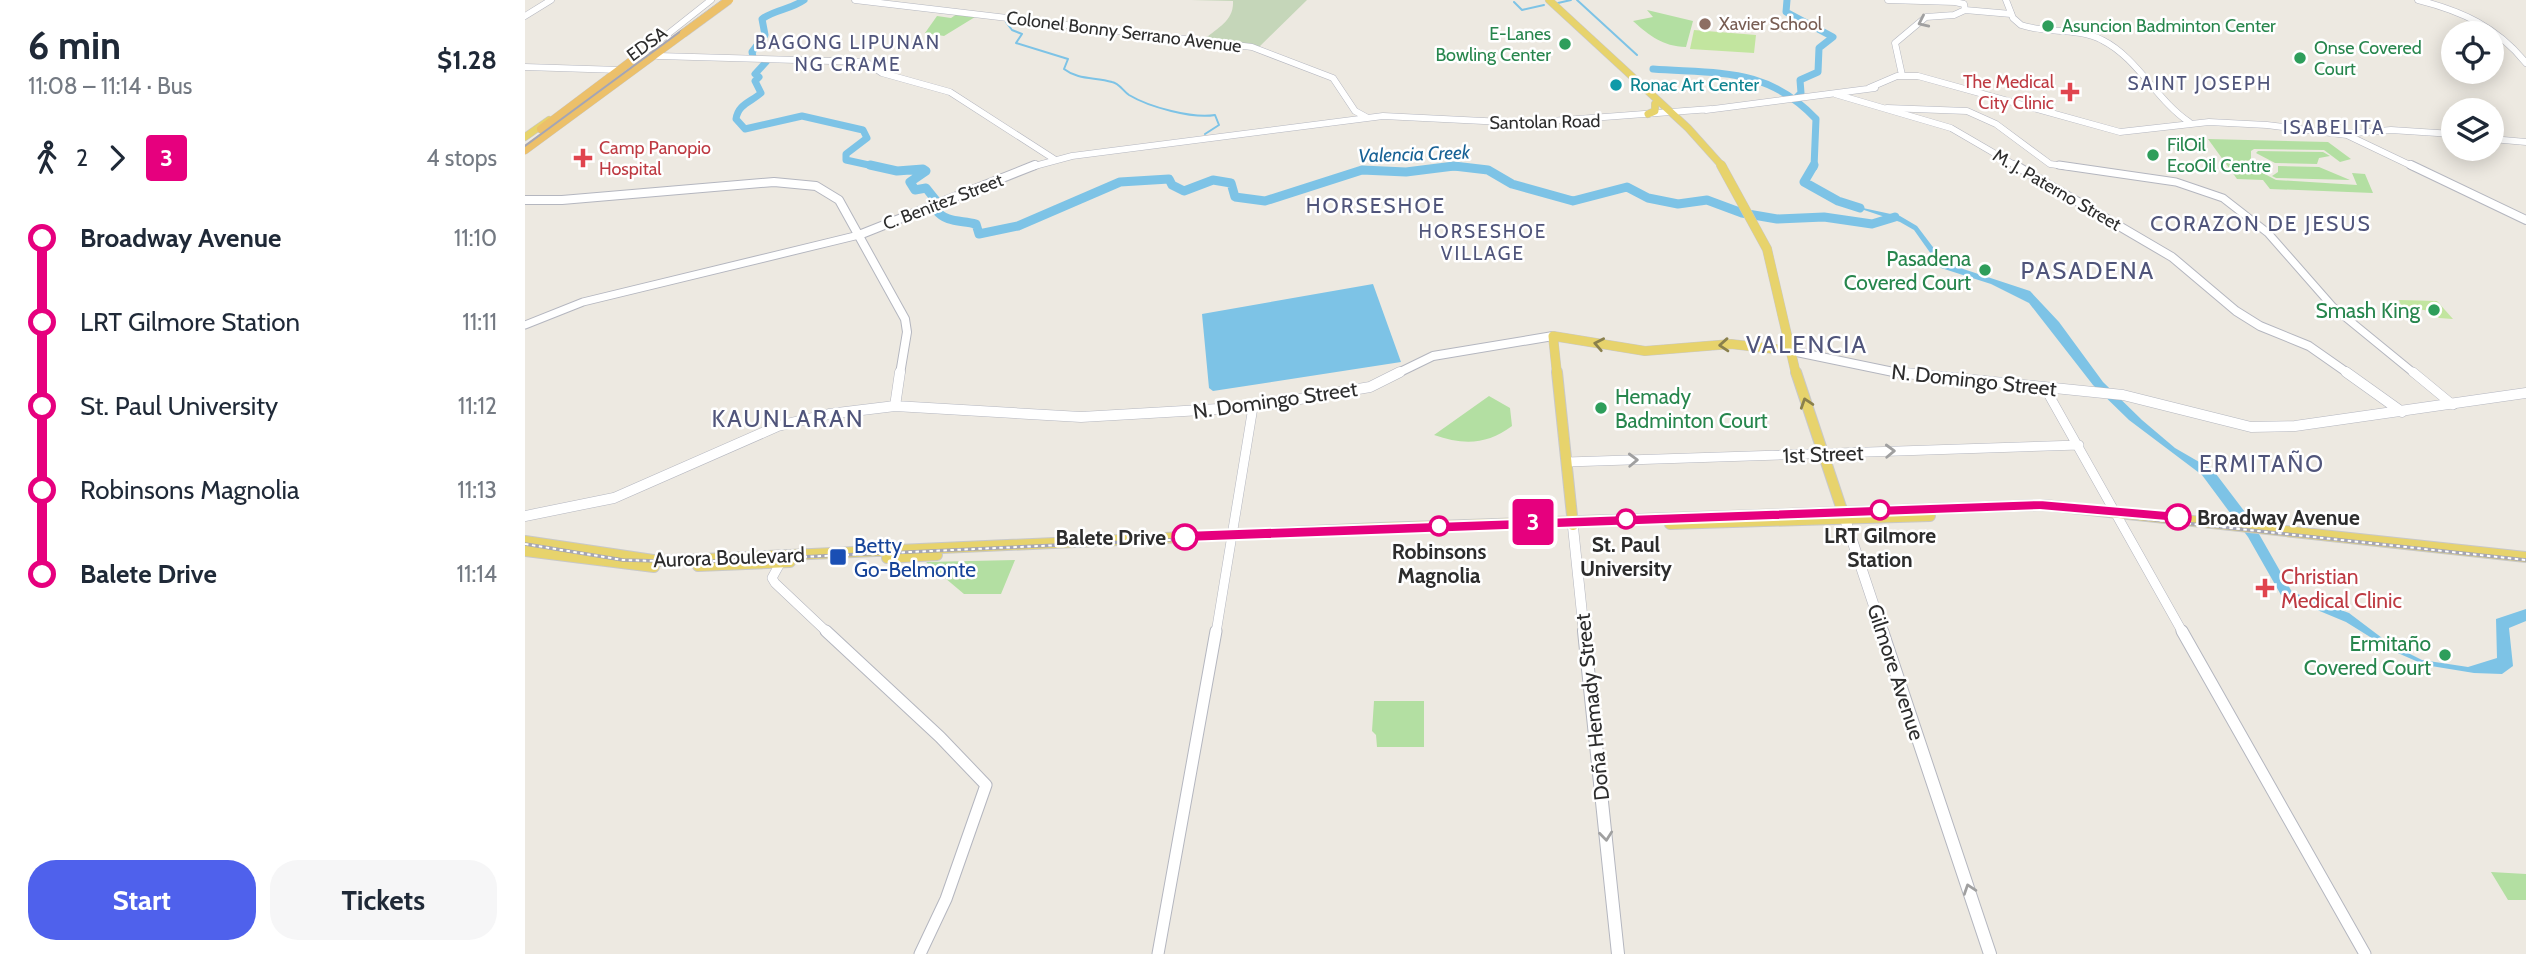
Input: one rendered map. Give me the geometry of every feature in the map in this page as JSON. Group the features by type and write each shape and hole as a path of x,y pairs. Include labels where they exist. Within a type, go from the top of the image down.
{"highway":[{"name":"EDSA","path":"525,139 649,49 726,1"},
{"name":"EDSA","path":"525,152 726,1"}],"main road":[{"name":"EDSA","path":"649,49 711,0"},
{"name":"Colonel Bonny Serrano Avenue","path":"855,0 1252,47 1333,78 1355,111"},
{"path":"2006,0 2016,22 2026,27 2084,34 2104,40 2133,63 2177,114 2189,122"},
{"path":"2418,0 2451,9 2497,31 2526,63"},
{"name":"EDSA","path":"613,86 658,56 726,1"},
{"path":"705,5 726,1"},
{"path":"1549,3 1655,104 1669,113"},
{"path":"1549,3 1669,113"},
{"name":"Santolan Road","path":"1869,88 1902,75 1923,77 2120,132 2189,122 2263,124 2353,138"},
{"name":"Santolan Road","path":"1378,117 1520,125 1711,109 1835,94 1907,79 1941,84"},
{"name":"M. J. Paterno Street","path":"1835,94 1951,128 2158,248 2236,311 2260,326 2309,346 2402,412"},
{"path":"1648,114 1655,110 1655,104"},
{"path":"1347,120 1354,116 1355,111 1368,117"},
{"name":"Santolan Road","path":"1368,117 1524,123 1669,113"},
{"name":"Gilmore Avenue","path":"1669,113 1724,168 1767,249 1791,361 1990,954"},
{"name":"C. Benitez Street","path":"862,235 1054,159 1368,117"},
{"path":"2353,138 2364,136 2434,178"},
{"path":"2353,138 2410,170 2434,178 2526,220"},
{"path":"525,200 795,182 815,186 834,196 862,235 907,325 895,406"},
{"name":"N. Domingo Street","path":"525,516 630,492 792,421 895,406 1081,417 1253,407 1370,387 1433,356 1553,336 1644,351 1731,344 1791,351 1912,376 2123,395 2251,427 2295,426 2455,406 2526,393"},
{"name":"Doña Hemady Street","path":"1553,336 1618,954"},
{"name":"Aurora Boulevard","path":"525,550 655,567 1572,524 2039,512 2114,513 2436,550 2526,564"},
{"name":"Aurora Boulevard","path":"525,541 660,561 782,559"},
{"name":"Aurora Boulevard","path":"2436,550 2526,557"}],"street":[{"path":"525,16 551,0"},
{"path":"1888,0 1955,2 1964,4 1965,10"},
{"path":"1902,75 1895,43 1924,18 1954,15 1965,10 2011,14"},
{"path":"658,56 866,62 879,72 950,92 1054,159"},
{"path":"525,67 620,70"},
{"path":"1887,108 1967,111 1989,119 2050,164 2176,182 2223,198 2268,233 2333,307 2455,406"},
{"path":"2343,135 2364,136 2391,130 2441,133"},
{"path":"2504,140 2526,142"},
{"name":"C. Benitez Street","path":"525,325 583,302 862,235"},
{"path":"2045,388 2365,954"},
{"path":"1158,954 1253,407"},
{"name":"1st Street","path":"1567,462 2079,445"},
{"path":"525,550 545,544"},
{"path":"782,559 772,578 775,583 940,737 986,785 946,899 920,954"}],"green space":[{"path":"1191,0 1307,0 1259,47 1205,39 1228,19 1233,1"},
{"path":"1647,10 1693,21 1686,47 1670,45 1657,39 1633,21 1653,17"},
{"path":"957,14 975,17 944,36 925,33 937,16 951,18"},
{"path":"1694,30 1756,35 1754,53 1690,49"},
{"path":"2208,139 2328,142 2351,159 2340,162 2324,150 2254,149 2251,151 2251,159 2244,163 2276,180 2357,185 2352,173 2365,174 2373,193 2270,189 2263,180 2237,179"},
{"path":"2323,152 2330,156 2319,158 2317,164 2275,163 2256,153"},
{"path":"2278,166 2319,167 2350,180 2276,178 2272,176 2278,172"},
{"name":"Smash King","path":"2399,300 2437,301 2453,319 2439,318 2422,310 2402,308"},
{"path":"1489,396 1510,408 1512,426 1484,440 1465,442 1434,435"},
{"path":"1015,560 1001,594 964,594 926,562"},
{"path":"1374,701 1424,701 1424,747 1377,747 1376,735 1372,731"},
{"path":"2491,872 2526,874 2526,900 2508,900"}],"water":[{"path":"1849,205 1900,216 1917,226 1945,263 2030,291 2059,322 2103,382 2175,448 2213,470 2251,520 2292,592 2349,613 2390,644 2422,660 2468,667 2497,658 2496,619 2526,609 2526,621 2509,628 2513,666 2502,674 2474,673 2425,665 2391,650 2346,622 2281,595 2248,537 2202,475 2129,420 2093,385 2029,303 1991,284 1941,268 1914,230 1900,222"},
{"path":"1373,284 1401,362 1213,391 1209,388 1202,314"}],"waterway":[{"path":"753,57 752,52 765,35 762,19 804,0"},
{"path":"1558,3 1571,0"},
{"path":"1577,0 1637,55"},
{"path":"1787,0 1786,12 1833,37 1819,48 1818,72 1800,80 1801,93 1796,98"},
{"path":"1514,2 1522,10 1544,5"},
{"path":"1006,22 1012,30 1022,34 1016,43 1068,59 1064,69 1069,73 1114,83 1129,95 1159,108 1183,114 1215,115 1219,125 1205,134"},
{"path":"755,74 766,62"},
{"path":"1653,69 1741,76 1779,90 1798,102 1816,119 1814,167"},
{"path":"759,77 755,81 761,93 737,114 736,119 745,129 802,116 863,130 867,138 846,154 846,160 878,167"},
{"path":"870,165 897,171 923,169 926,171 910,182 915,190 926,188 938,203 936,210 940,214 949,219 976,224 979,234 1018,226 1120,182 1169,179 1172,185 1184,191 1213,180 1231,183 1235,197 1265,201 1362,170 1406,172 1446,167"},
{"path":"1814,165 1804,182 1838,201 1860,208"},
{"name":"Valencia Creek","path":"1446,167 1462,167"},
{"name":"Valencia Creek","path":"1446,167 1488,170 1512,184 1573,201 1627,187 1648,198 1678,204 1707,200 1742,213 1777,219 1824,217 1872,224 1895,217"}],"tram line":[{"path":"525,146 723,0"}],"railway":[{"path":"525,544 623,560 693,562 1473,526 2036,507 2526,560"}],"bus line":[{"name":"3","path":"1185,537 1715,515 2040,505 2178,517"}],"place":[{"name":"Xavier School","path":"1705,24"},
{"name":"Asuncion Badminton Center","path":"2048,26"},
{"name":"E-Lanes Bowling Center","path":"1565,44"},
{"name":"Onse Covered Court","path":"2300,58"},
{"name":"Ronac Art Center","path":"1616,85"},
{"name":"The Medical City Clinic","path":"2070,92"},
{"name":"FilOil EcoOil Centre","path":"2153,155"},
{"name":"Camp Panopio Hospital","path":"583,158"},
{"name":"Pasadena Covered Court","path":"1985,270"},
{"name":"Smash King","path":"2434,310"},
{"name":"Hemady Badminton Court","path":"1601,408"},
{"name":"LRT Gilmore Station","path":"1880,510"},
{"name":"Broadway Avenue","path":"2178,517"},
{"name":"St. Paul University","path":"1626,519"},
{"name":"Robinsons Magnolia","path":"1439,526"},
{"name":"Balete Drive","path":"1185,537"},
{"name":"Betty Go-Belmonte","path":"838,557"},
{"name":"Christian Medical Clinic","path":"2265,588"},
{"name":"Ermitaño Covered Court","path":"2445,655"}],"district":[{"name":"BAGONG LIPUNAN NG CRAME","path":"848,53"},
{"name":"SAINT JOSEPH","path":"2200,83"},
{"name":"ISABELITA","path":"2334,127"},
{"name":"HORSESHOE","path":"1376,205"},
{"name":"CORAZON DE JESUS","path":"2261,223"},
{"name":"HORSESHOE VILLAGE","path":"1483,242"},
{"name":"PASADENA","path":"2088,270"},
{"name":"VALENCIA","path":"1807,344"},
{"name":"KAUNLARAN","path":"788,418"},
{"name":"ERMITAÑO","path":"2262,464"}]}
